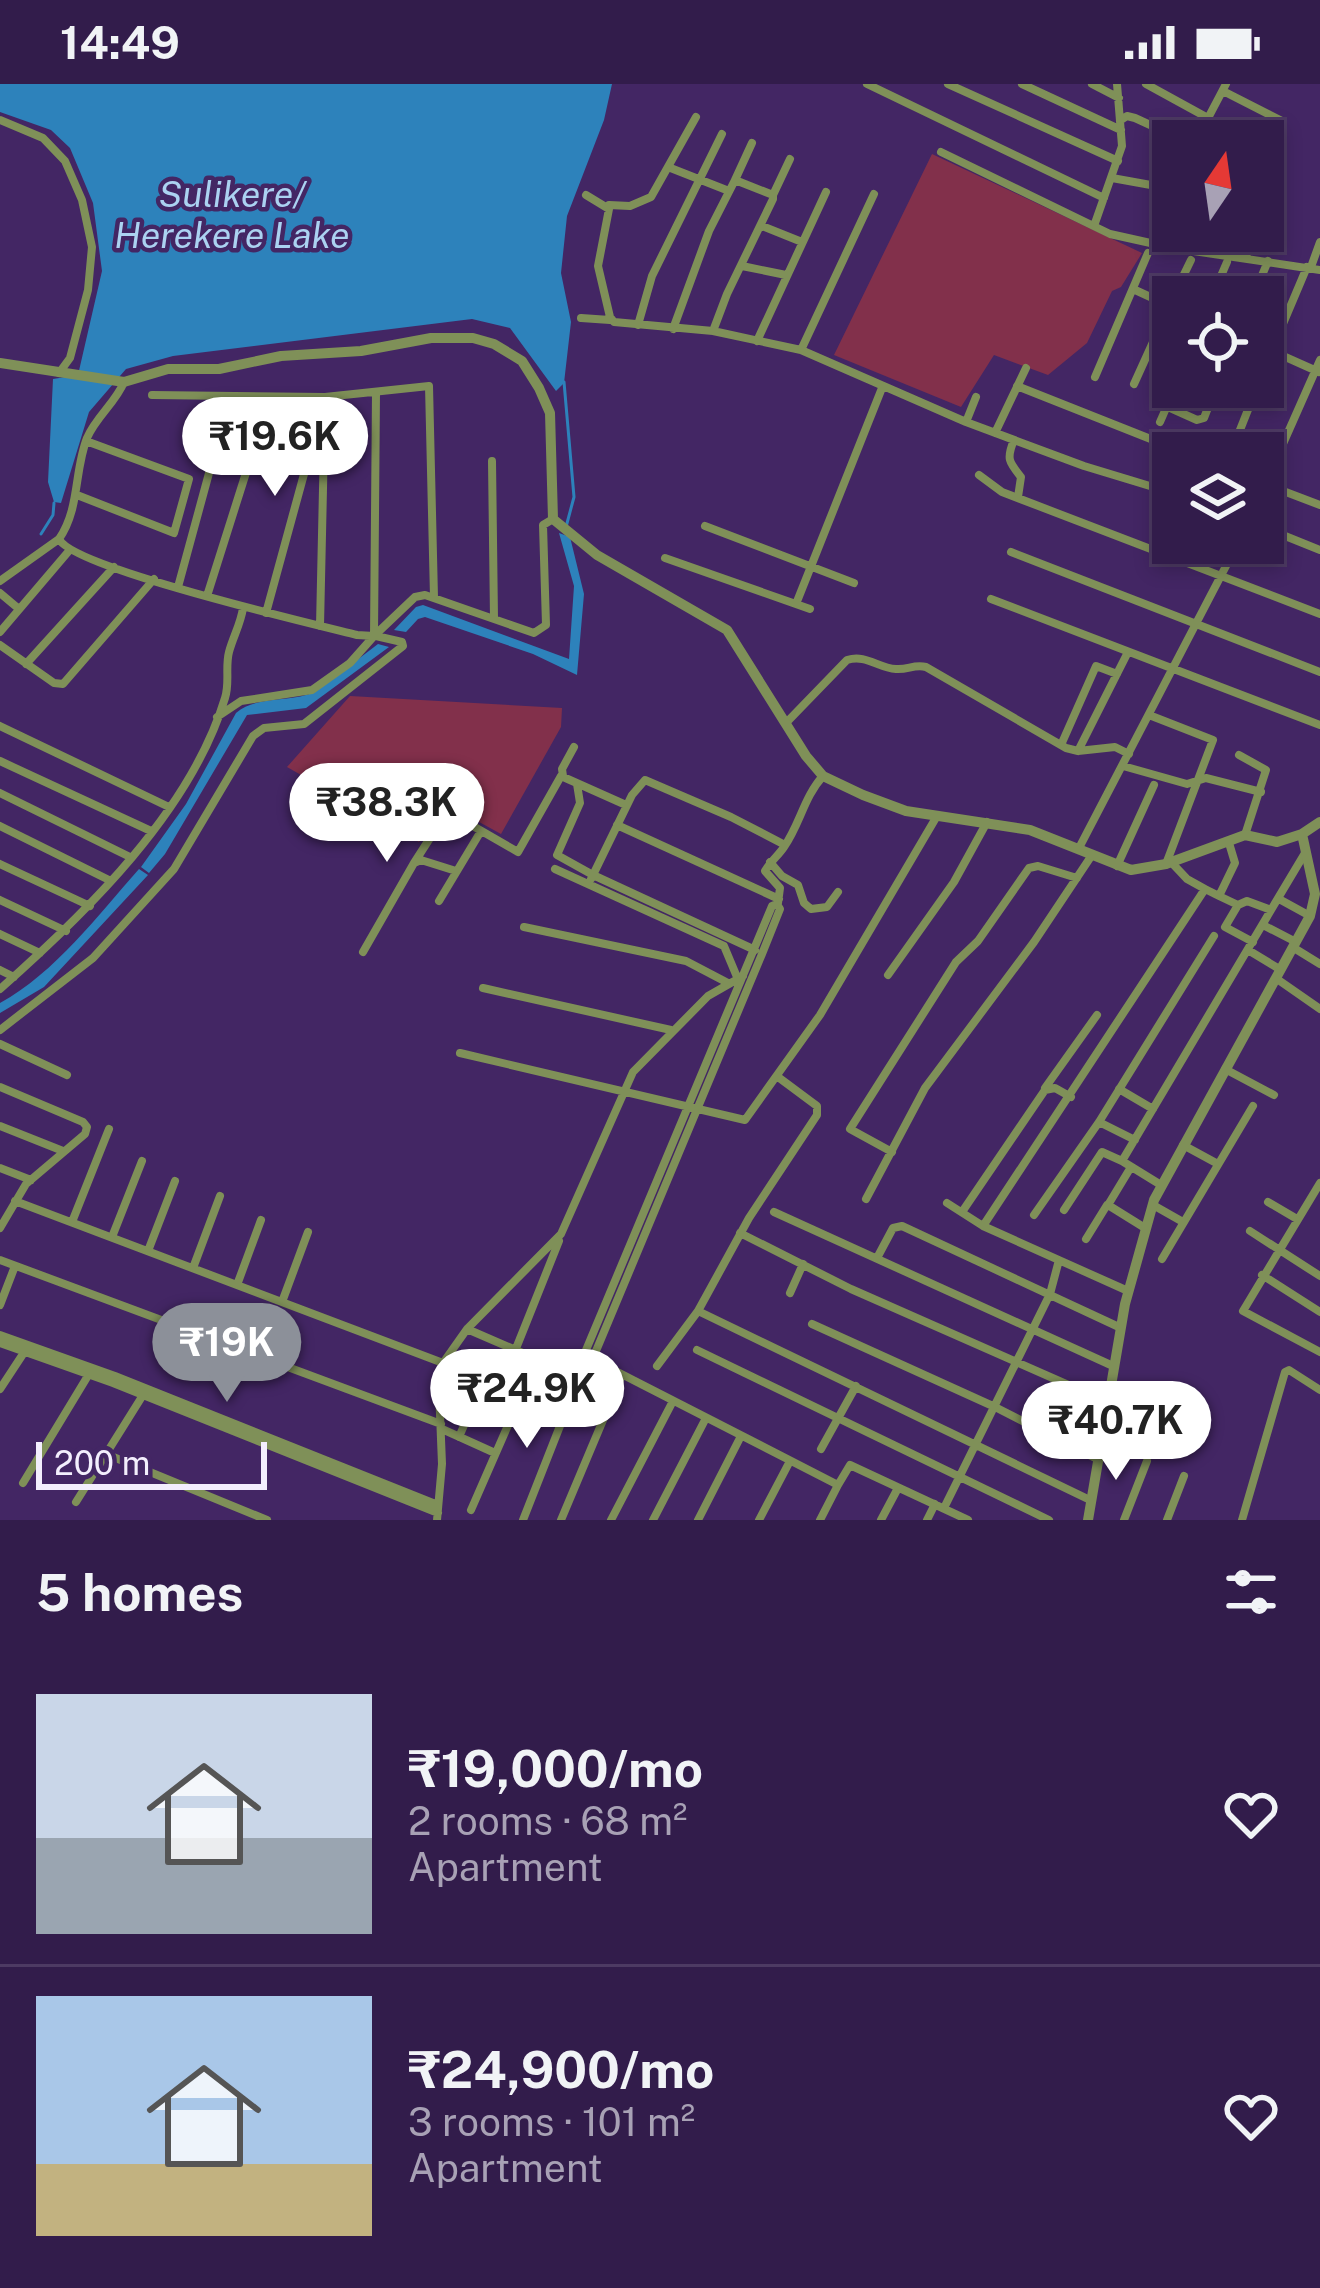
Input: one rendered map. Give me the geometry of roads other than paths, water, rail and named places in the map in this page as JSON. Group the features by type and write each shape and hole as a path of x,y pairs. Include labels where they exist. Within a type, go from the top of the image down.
{"street":[{"path":"867,84 1104,198"},
{"path":"948,84 1118,161"},
{"path":"1022,84 1120,126"},
{"path":"1092,84 1119,98"},
{"path":"1094,226 1118,161 1117,84"},
{"path":"1146,84 1208,118 1225,87 1280,120"},
{"path":"1120,126 1127,116 1152,126"},
{"path":"586,195 608,205 647,201 696,117"},
{"path":"0,120 43,138 65,160 82,200 92,248 88,290 70,358 60,374"},
{"path":"638,325 652,276 722,134"},
{"path":"673,329 709,232 752,143"},
{"path":"941,152 1110,234 1152,243"},
{"path":"713,332 790,159"},
{"path":"668,167 729,191"},
{"path":"1112,178 1152,185"},
{"path":"735,180 773,195"},
{"path":"757,341 826,192"},
{"path":"801,350 874,194"},
{"path":"608,205 598,266 612,320"},
{"path":"762,226 802,242"},
{"path":"1284,319 1313,268 1320,242"},
{"path":"1183,252 1313,268"},
{"path":"1183,276 1192,252"},
{"path":"1246,258 1247,252"},
{"path":"1095,376 1148,254"},
{"path":"1262,276 1268,261"},
{"path":"1221,276 1227,262"},
{"path":"742,266 786,275"},
{"path":"1133,289 1152,295"},
{"path":"581,318 713,332 801,350 966,422 1152,486"},
{"path":"0,363 122,381 169,369 219,370 281,356 361,351 430,338 451,336 494,344 531,373 550,413 557,522"},
{"path":"1134,384 1152,345"},
{"path":"1284,356 1318,371"},
{"path":"1284,443 1320,360"},
{"path":"995,433 1025,368"},
{"path":"0,581 58,539 77,495 86,441 122,381"},
{"path":"152,395 325,398 429,386 434,597"},
{"path":"1017,386 1152,440"},
{"path":"796,604 882,388"},
{"path":"374,636 376,392"},
{"path":"178,587 230,396"},
{"path":"207,596 270,397"},
{"path":"266,613 325,398"},
{"path":"320,626 325,398"},
{"path":"966,422 976,398"},
{"path":"1160,422 1165,408"},
{"path":"1169,408 1201,419 1206,408"},
{"path":"1014,440 1008,457 1022,477 1018,498"},
{"path":"77,495 174,533 189,479 86,441"},
{"path":"492,460 494,618"},
{"path":"979,475 1018,498 1320,614"},
{"path":"1284,492 1320,505"},
{"path":"216,718 241,701 312,690 350,663 415,597 434,597 534,633 545,628 543,525 557,522 597,555 727,630 806,756 824,776 906,811 1030,830 1131,870 1169,863 1245,835 1266,770 1239,754"},
{"path":"704,526 854,583"},
{"path":"1284,535 1320,550"},
{"path":"0,1030 68,981 155,891 174,869 254,736 264,728 304,724 403,646 402,642 244,608 68,552 58,539"},
{"path":"0,632 68,552"},
{"path":"1011,552 1320,672"},
{"path":"665,558 810,608"},
{"path":"1079,848 1227,564"},
{"path":"26,664 114,567"},
{"path":"0,645 54,683 63,684 154,579"},
{"path":"0,593 19,609"},
{"path":"992,599 1320,725"},
{"path":"0,989 90,906 169,807 227,689 228,653 244,608"},
{"path":"1078,751 1128,652"},
{"path":"785,723 856,656 896,669 922,665 1061,745 1078,751 1115,747 1129,754"},
{"path":"1061,745 1096,666 1117,674"},
{"path":"1149,716 1212,738 1169,863"},
{"path":"0,726 169,807"},
{"path":"363,952 446,816 452,814 518,852 563,776 574,747"},
{"path":"0,761 151,831"},
{"path":"1123,766 1187,784 1199,778 1261,793"},
{"path":"563,776 626,805"},
{"path":"523,1520 780,909 780,888 765,871 824,776"},
{"path":"590,880 626,805 640,783 649,781 785,845"},
{"path":"577,782 580,803 557,855 590,880 724,946 736,979"},
{"path":"1117,866 1154,785"},
{"path":"0,793 130,857"},
{"path":"460,1053 746,1120 820,1015 937,816"},
{"path":"888,975 953,882 988,821"},
{"path":"1245,835 1274,842 1302,834 1320,822"},
{"path":"617,825 778,902"},
{"path":"0,826 111,880"},
{"path":"439,902 482,831"},
{"path":"1088,1520 1113,1366 1145,1228 1161,1185 1310,916 1316,865 1302,834"},
{"path":"1219,896 1235,863 1229,844"},
{"path":"1087,1239 1135,1140 1307,849"},
{"path":"866,1199 925,1088 1092,854"},
{"path":"414,863 421,860 456,871"},
{"path":"770,862 798,886 811,910 827,907 838,892"},
{"path":"1169,863 1186,879 1238,905"},
{"path":"0,864 90,906"},
{"path":"892,1153 850,1129 956,962 978,941 1029,868 1038,866 1076,878"},
{"path":"555,869 755,950"},
{"path":"983,1226 1205,889"},
{"path":"1279,899 1310,916"},
{"path":"0,900 66,931"},
{"path":"1271,910 1247,901 1238,905 1226,927 1320,1009"},
{"path":"693,1107 736,979 778,902"},
{"path":"1263,925 1320,964"},
{"path":"524,926 686,961 736,979"},
{"path":"0,934 40,953"},
{"path":"1034,1215 1099,1122 1214,936"},
{"path":"0,970 14,976"},
{"path":"514,1352 633,1072 672,1031 736,979"},
{"path":"484,988 672,1031"},
{"path":"962,1212 1096,1015"},
{"path":"0,1044 67,1076"},
{"path":"1225,1069 1274,1095"},
{"path":"657,1366 698,1311 740,1233 818,1113 817,1106 778,1077"},
{"path":"0,1087 86,1124 86,1132 31,1180 3,1214 0,1228"},
{"path":"1045,1090 1054,1088 1071,1097"},
{"path":"1119,1089 1153,1109"},
{"path":"1162,1259 1252,1106"},
{"path":"1099,1122 1135,1140"},
{"path":"0,1126 64,1152"},
{"path":"72,1222 109,1129"},
{"path":"1183,1145 1218,1164"},
{"path":"1064,1210 1102,1153 1161,1185"},
{"path":"112,1237 142,1160"},
{"path":"0,1168 31,1180"},
{"path":"148,1251 175,1180"},
{"path":"1320,1183 1243,1311 1320,1352"},
{"path":"194,1268 220,1196"},
{"path":"15,1201 443,1363"},
{"path":"1268,1202 1297,1219"},
{"path":"947,1203 983,1226 1129,1291"},
{"path":"1108,1203 1110,1209 1145,1228"},
{"path":"1153,1204 1183,1222"},
{"path":"775,1212 1113,1366"},
{"path":"237,1285 261,1220"},
{"path":"877,1258 893,1228 902,1226 1121,1328"},
{"path":"1250,1231 1320,1276"},
{"path":"282,1302 308,1232"},
{"path":"740,1233 1107,1402"},
{"path":"438,1513 443,1363 467,1329 561,1234"},
{"path":"0,1260 441,1427 495,1453"},
{"path":"927,1520 962,1478 1050,1294 1059,1260"},
{"path":"790,1293 803,1264"},
{"path":"0,1306 15,1266"},
{"path":"1262,1275 1320,1312"},
{"path":"698,1311 1090,1500"},
{"path":"812,1324 1097,1459"},
{"path":"467,1329 555,1367 587,1360 838,1485"},
{"path":"0,1339 115,1376 438,1513"},
{"path":"0,1339 438,1513"},
{"path":"697,1350 1048,1520"},
{"path":"0,1389 25,1351"},
{"path":"0,1365 15,1367"},
{"path":"459,1437 488,1370"},
{"path":"1243,1520 1285,1372 1289,1370 1320,1390"},
{"path":"23,1483 89,1374"},
{"path":"561,1520 622,1375"},
{"path":"821,1449 856,1386"},
{"path":"471,1510 523,1391"},
{"path":"76,1502 143,1395"},
{"path":"611,1520 674,1401"},
{"path":"653,1520 706,1418"},
{"path":"698,1520 742,1436"},
{"path":"106,1454 268,1520"},
{"path":"759,1520 790,1460"},
{"path":"1124,1520 1147,1461"},
{"path":"820,1520 850,1465 968,1520"},
{"path":"1167,1520 1184,1476"},
{"path":"881,1520 898,1488"}],"water":[{"name":"Sulikere/ Herekere Lake","path":"0,84 612,84 604,120 567,216 561,273 571,322 564,383 556,391 510,328 472,319 173,356 126,369 89,412 61,503 54,502 48,482 53,379 78,375 102,271 93,203 70,148 51,130 0,112"},
{"path":"559,533 570,537 584,594 577,675 533,654 425,617 406,632 394,630 423,605 569,659 574,586"},
{"path":"378,644 389,647 306,708 247,715 165,854 149,873 141,867 186,804 236,713 254,704 315,692"},
{"path":"139,869 148,875 44,987 0,1013 0,1003 58,959"}],"waterway":[{"path":"564,382 574,497 566,527"},
{"path":"41,534 53,515 54,503"}]}
